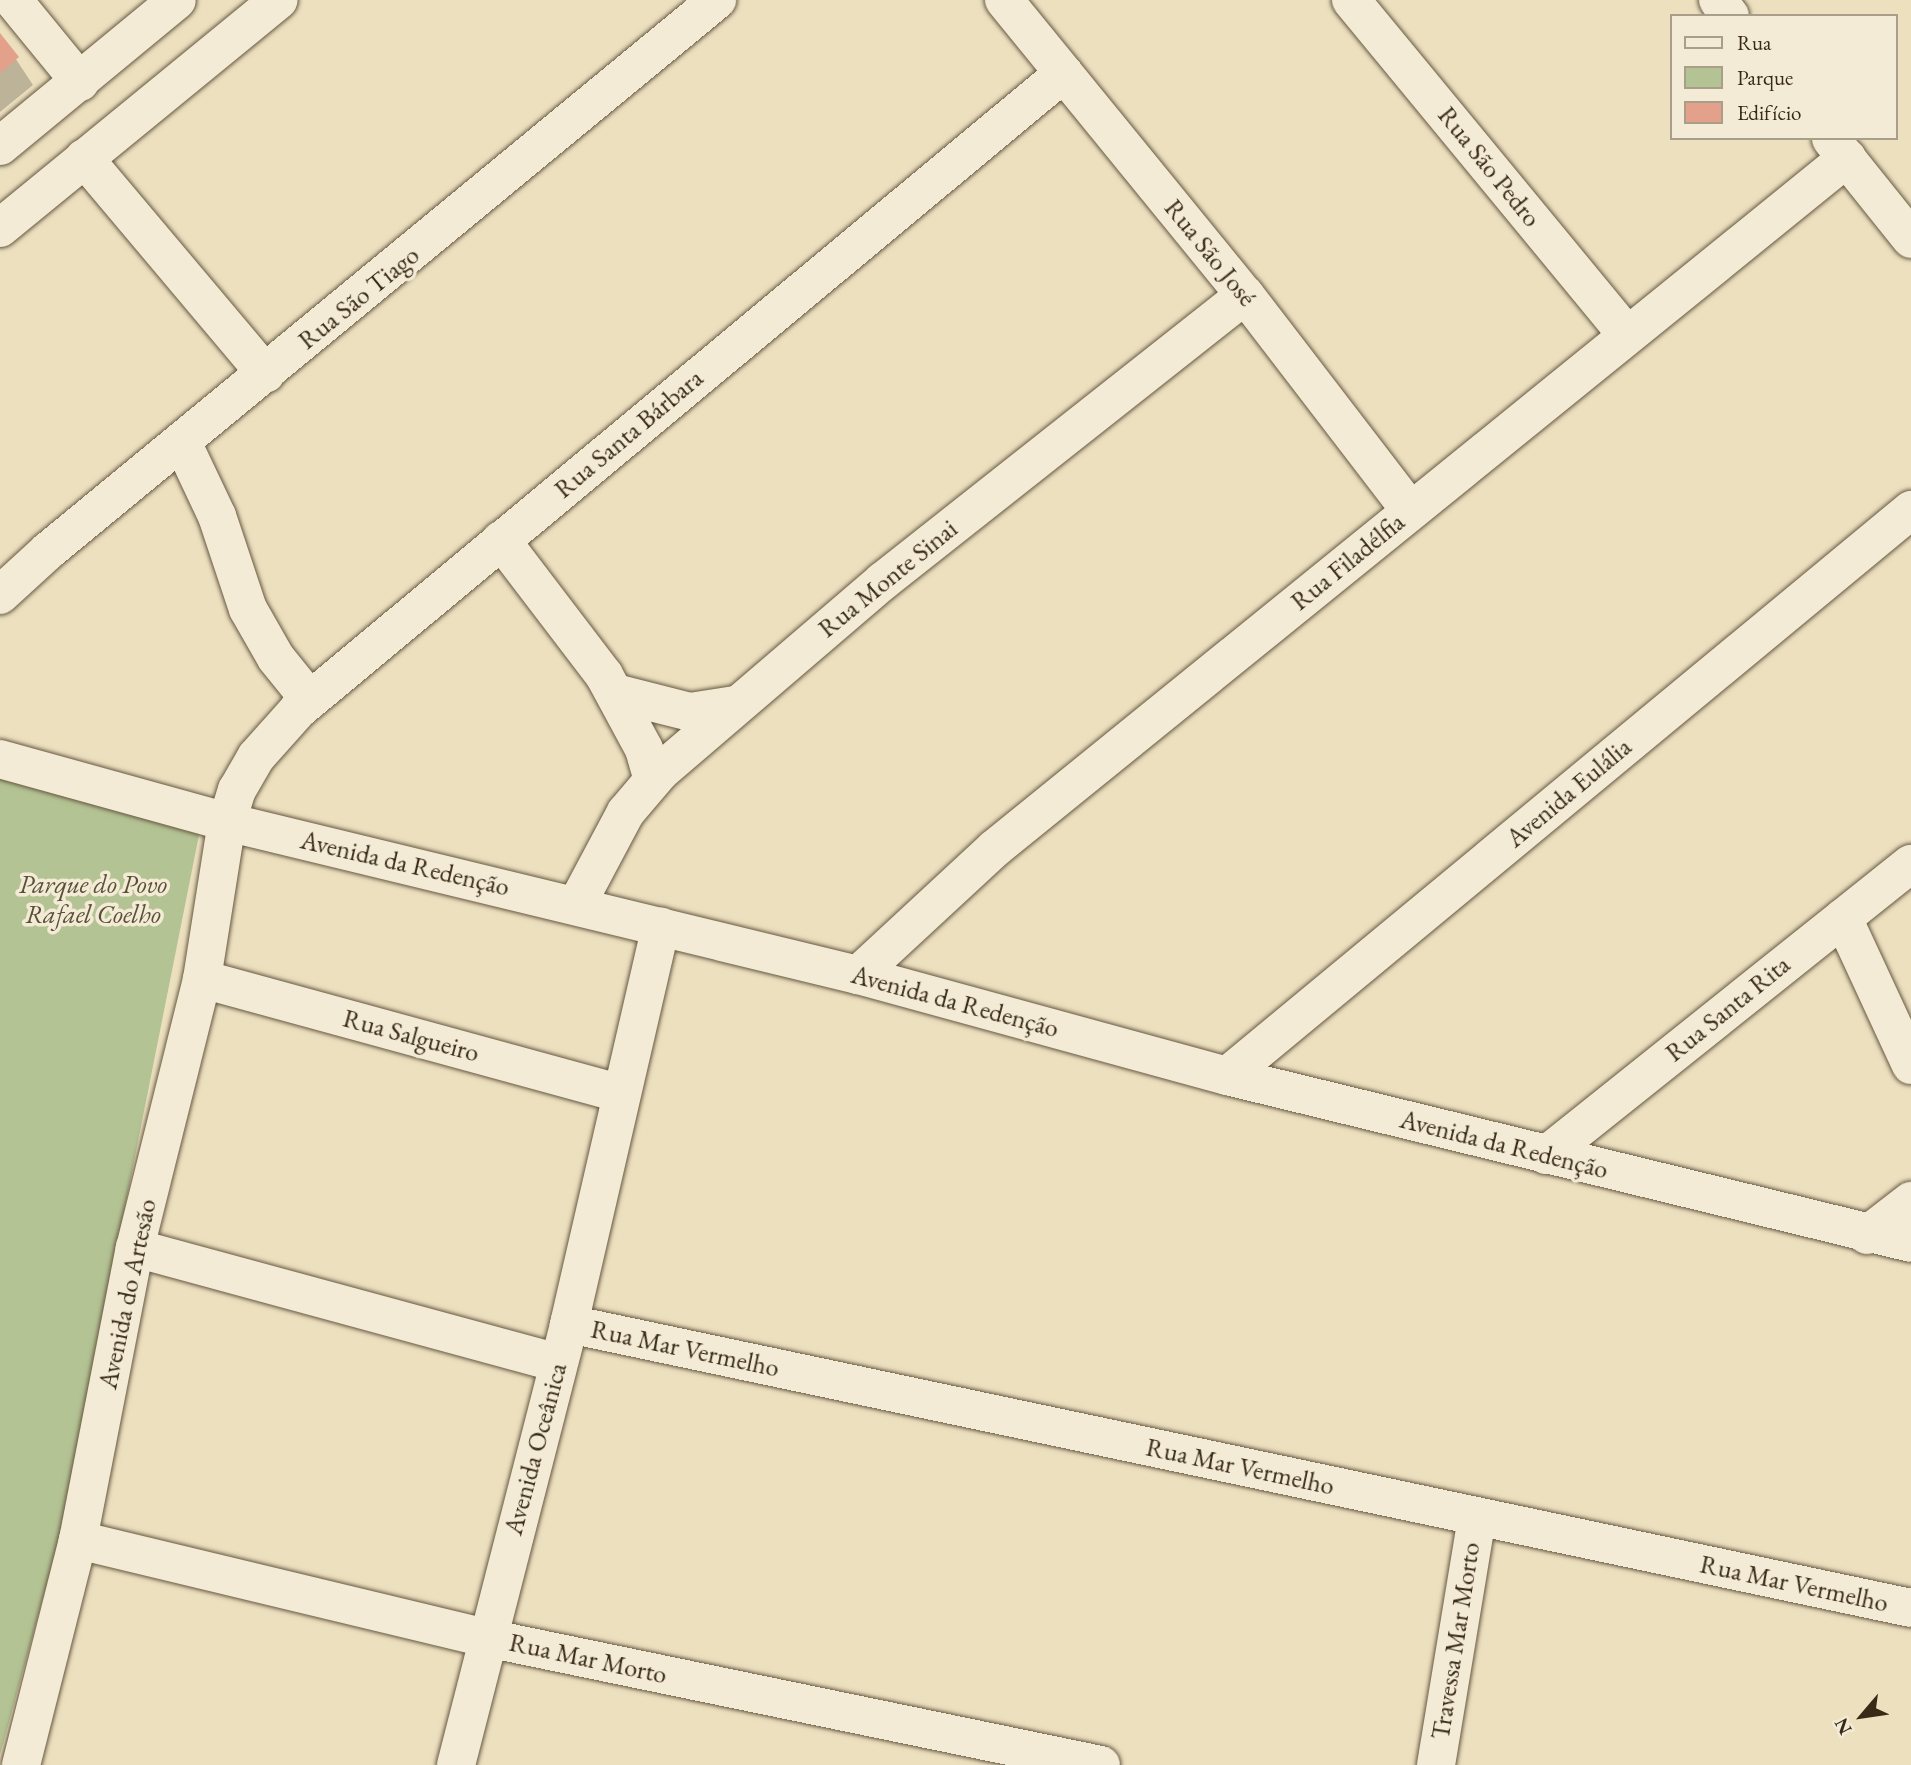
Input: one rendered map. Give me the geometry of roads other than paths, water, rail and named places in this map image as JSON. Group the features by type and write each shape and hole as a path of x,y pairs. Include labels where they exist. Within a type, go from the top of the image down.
{"street":[{"path":"13,0 80,82"},
{"path":"0,146 177,0"},
{"path":"0,228 279,0"},
{"name":"Rua São Tiago","path":"0,595 716,0"},
{"name":"Rua São José","path":"1003,0 1245,295 1411,511"},
{"name":"Rua São Pedro","path":"1351,0 1627,335"},
{"path":"1718,0 1729,14"},
{"name":"Rua Santa Bárbara","path":"227,822 237,790 256,757 310,700 1064,73"},
{"path":"1838,148 1911,239"},
{"name":"Rua Filadélfia","path":"858,975 994,849 1627,335 1838,148"},
{"path":"85,158 266,374"},
{"name":"Rua Monte Sinai","path":"577,904 626,812 653,780 736,705 883,581 1245,295"},
{"path":"182,442 217,516 248,609 276,658 310,700"},
{"name":"Avenida Eulália","path":"1227,1076 1907,522"},
{"path":"501,540 615,693 644,749 653,780"},
{"path":"615,693 690,712 736,705"},
{"name":"Avenida da Redenção","path":"0,759 227,822 577,904 858,975 1227,1076 1911,1244"},
{"name":"Avenida do Artesão","path":"21,1765 78,1540 135,1248 202,979 227,822"},
{"name":"Rua Santa Rita","path":"1546,1155 1911,864"},
{"path":"1843,918 1911,1065"},
{"name":"Avenida Oceânica","path":"456,1765 569,1324 620,1093 661,927"},
{"name":"Rua Salgueiro","path":"202,979 620,1093"},
{"path":"1867,1235 1911,1201"},
{"name":"Rua Mar Vermelho","path":"135,1248 558,1363"},
{"name":"Rua Mar Vermelho","path":"569,1324 1911,1608"},
{"name":"Travessa Mar Morto","path":"1436,1765 1477,1518"},
{"name":"Rua Mar Morto","path":"78,1540 487,1638 1101,1765"}],"park label":[{"name":"Parque do Povo Rafael Coelho","path":"93,900"}]}
